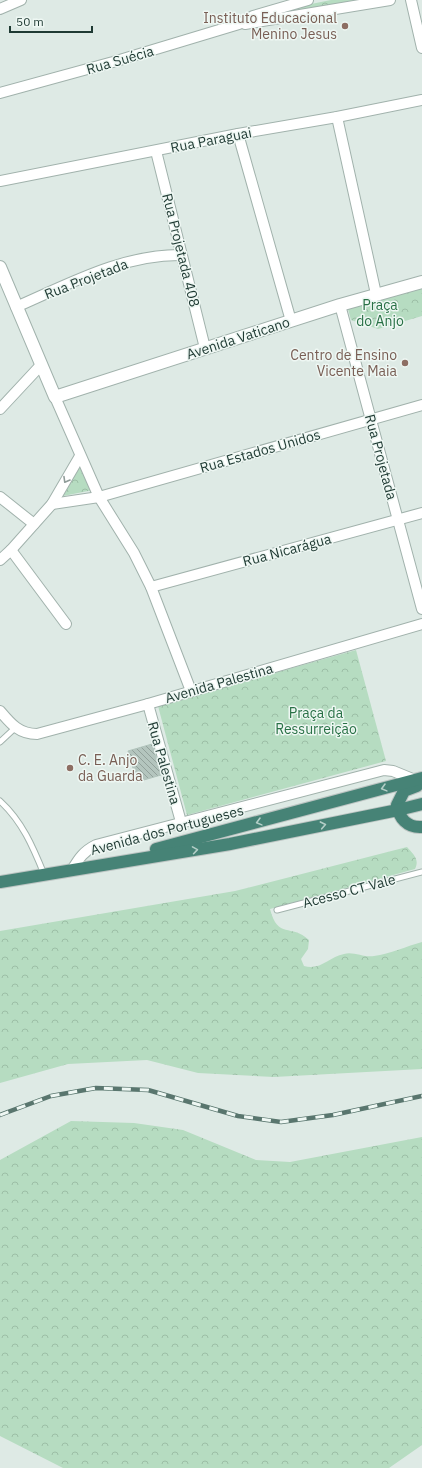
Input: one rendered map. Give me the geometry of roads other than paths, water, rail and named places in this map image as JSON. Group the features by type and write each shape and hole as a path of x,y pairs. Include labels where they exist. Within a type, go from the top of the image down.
{"highway":[{"path":"420,781 404,791 398,800 398,810 402,818 411,826 422,827"},
{"name":"Avenida dos Portugueses","path":"87,867 420,781"},
{"name":"Avenida dos Portugueses","path":"87,867 230,844 422,804"},
{"path":"0,882 87,867"}],"street":[{"path":"0,9 21,0"},
{"name":"Rua Suécia","path":"0,93 113,62 239,24 253,16 308,0"},
{"name":"Rua Suécia","path":"239,24 254,23 390,0"},
{"path":"411,0 422,48"},
{"name":"Rua Paraguai","path":"0,181 238,134 337,117 422,100"},
{"path":"337,117 376,294"},
{"path":"238,134 291,321"},
{"name":"Rua Projetada 408","path":"156,151 205,348"},
{"name":"Rua Projetada","path":"16,308 75,281 119,264 151,257 182,255"},
{"path":"0,267 16,308 99,497 134,554 151,588 191,691"},
{"name":"Avenida Vaticano","path":"55,397 340,305 422,282"},
{"name":"Rua Projetada","path":"340,305 372,419 422,609"},
{"path":"0,409 41,365"},
{"name":"Rua Estados Unidos","path":"52,504 99,497 422,405"},
{"path":"0,560 11,550 52,504 80,456"},
{"path":"0,497 34,524"},
{"name":"Rua Nicarágua","path":"151,588 422,513"},
{"path":"11,550 66,624"},
{"name":"Avenida Palestina","path":"15,728 24,733 37,734 148,704 422,624"},
{"name":"Rua Palestina","path":"148,704 181,822"},
{"path":"0,711 15,728"},
{"path":"72,870 79,857 96,845 384,770 393,771 420,781"}],"lane":[{"path":"0,742 15,728"},
{"path":"0,801 7,808 28,837 44,875"},
{"name":"Acesso CT Vale","path":"277,910 422,872"}],"railway":[{"path":"0,1115 51,1096 96,1088 148,1090 238,1116 281,1122 333,1115 422,1096"}],"place":[{"name":"Instituto Educacional Menino Jesus","path":"345,26"},
{"name":"Centro de Ensino Vicente Maia","path":"405,363"},
{"name":"C. E. Anjo da Guarda","path":"70,768"}],"park label":[{"name":"Praça do Anjo","path":"380,314"},
{"name":"Praça da Ressurreição","path":"316,722"}]}
